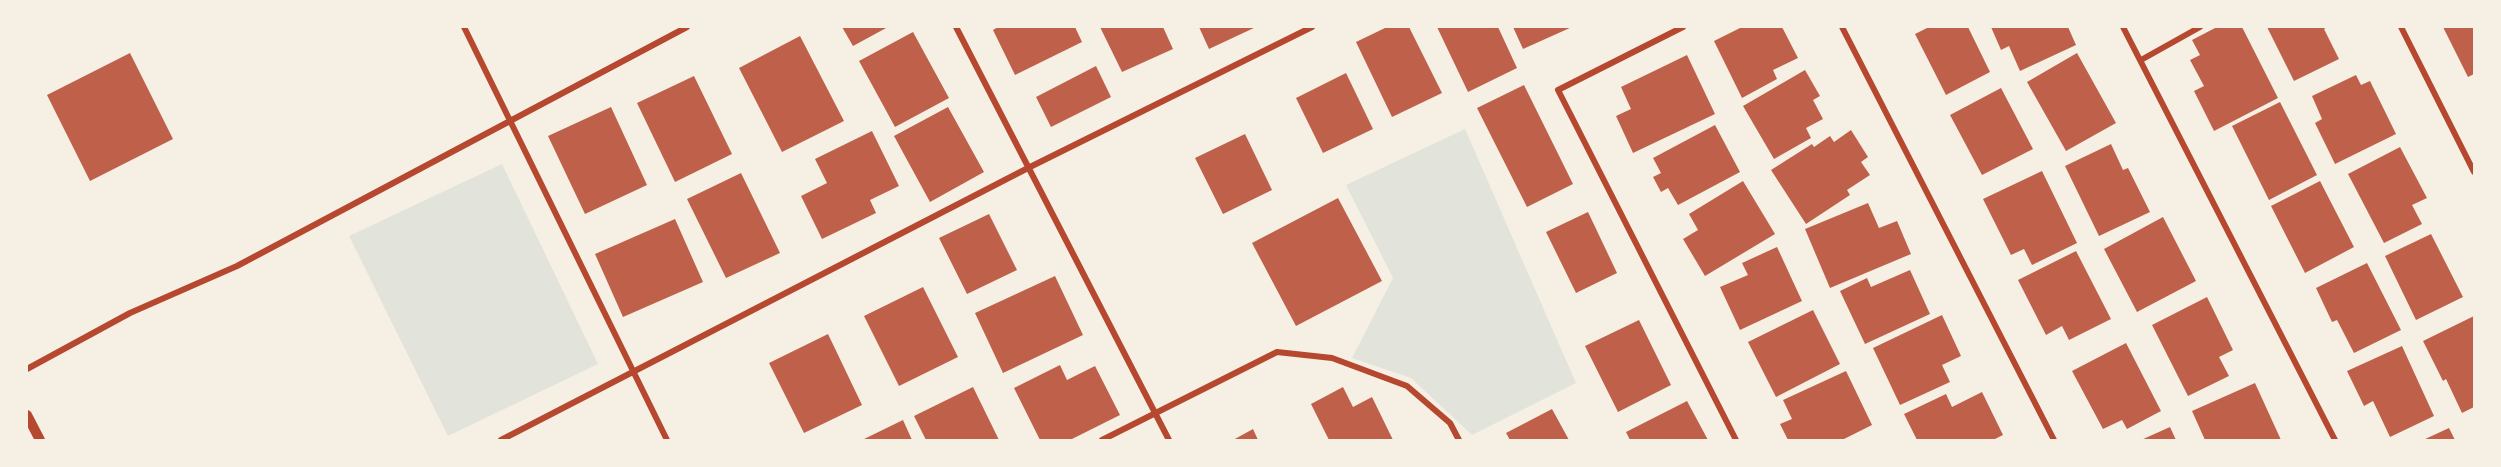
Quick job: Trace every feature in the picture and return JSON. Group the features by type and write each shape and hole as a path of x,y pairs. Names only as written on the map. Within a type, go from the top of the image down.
{"street":[{"path":"464,27 667,440"},
{"path":"27,369 130,313 237,266 687,27"},
{"path":"956,27 1169,440"},
{"path":"501,440 1028,168 1312,27"},
{"path":"1683,27 1558,90 1736,440"},
{"path":"1842,27 2055,440"},
{"path":"2123,27 2335,440"},
{"path":"2141,60 2199,27"},
{"path":"2401,27 2474,172"},
{"path":"1102,440 1277,352 1332,358 1407,386 1450,423 1459,440"},
{"path":"27,415 40,440"}],"shaded area":[{"path":"1465,129 1576,383 1472,435 1411,378 1352,358 1393,278 1346,185"},
{"path":"502,164 598,364 448,436 349,236"}],"building":[{"path":"842,27 888,27 853,46"},
{"path":"998,27 1075,27 1082,42 1015,75 993,30"},
{"path":"1100,27 1163,27 1173,49 1122,72"},
{"path":"1199,27 1256,27 1209,49"},
{"path":"1387,27 1409,27 1442,93 1392,117 1356,42"},
{"path":"1437,27 1498,27 1517,68 1468,92"},
{"path":"1513,27 1572,27 1523,49"},
{"path":"1742,27 1782,27 1798,58 1773,70 1777,79 1742,98 1714,41"},
{"path":"1929,27 1968,27 1990,72 1946,95 1915,34"},
{"path":"1991,27 2068,27 2076,45 2020,71 2009,46 2001,50"},
{"path":"2217,27 2242,27 2278,98 2214,131 2194,91 2204,86 2190,60 2200,55 2192,40"},
{"path":"2267,27 2327,27 2324,29 2339,59 2294,81"},
{"path":"2443,27 2474,27 2474,74 2468,77"},
{"path":"913,32 949,98 895,127 859,61"},
{"path":"800,36 844,121 782,152 739,68"},
{"path":"130,53 173,139 90,181 47,95"},
{"path":"2077,53 2116,123 2066,151 2027,82"},
{"path":"1687,55 1715,114 1633,153 1616,116 1631,109 1621,87"},
{"path":"1096,66 1111,97 1051,127 1036,97"},
{"path":"1805,70 1820,96 1813,100 1823,119 1806,128 1811,138 1774,159 1743,106"},
{"path":"1346,73 1373,129 1323,153 1296,98"},
{"path":"2356,75 2361,85 2370,81 2396,134 2335,164 2315,123 2322,119 2312,96"},
{"path":"694,76 732,154 675,182 637,103"},
{"path":"1524,85 1573,184 1527,207 1477,108"},
{"path":"2001,88 2033,149 1982,175 1950,115"},
{"path":"2280,102 2317,175 2269,200 2232,126"},
{"path":"611,107 647,185 585,214 548,136"},
{"path":"948,107 984,172 930,202 894,136"},
{"path":"1715,125 1740,172 1678,205 1668,188 1661,192 1653,177 1661,173 1653,158"},
{"path":"1851,130 1868,157 1861,162 1870,175 1847,190 1850,195 1806,224 1771,170 1812,144 1814,147 1830,136 1834,142"},
{"path":"872,131 899,186 870,200 876,213 822,239 801,196 827,183 815,159"},
{"path":"1245,134 1272,190 1223,214 1195,158"},
{"path":"2111,144 2123,170 2128,168 2150,212 2099,236 2065,166"},
{"path":"2400,147 2427,198 2412,205 2422,224 2384,243 2348,174"},
{"path":"2042,171 2077,243 2032,265 2024,249 2011,255 1983,199"},
{"path":"741,173 780,253 726,278 687,199"},
{"path":"1743,181 1775,234 1705,276 1683,239 1698,230 1689,214"},
{"path":"2320,181 2354,247 2305,273 2271,206"},
{"path":"1338,198 1382,281 1296,326 1252,243"},
{"path":"1868,203 1879,228 1897,221 1911,254 1830,288 1805,229"},
{"path":"1588,212 1617,273 1576,293 1546,232"},
{"path":"989,214 1017,270 967,294 939,238"},
{"path":"2163,217 2196,281 2137,312 2104,249"},
{"path":"675,219 703,282 623,317 595,254"},
{"path":"2431,234 2463,297 2416,320 2385,256"},
{"path":"1777,247 1802,301 1740,330 1720,287 1748,275 1742,263"},
{"path":"2076,251 2111,319 2069,340 2062,326 2046,335 2018,280"},
{"path":"2367,263 2401,330 2354,353 2337,320 2332,322 2316,288"},
{"path":"1910,270 1930,314 1865,344 1840,291 1867,278 1871,287"},
{"path":"1055,276 1083,335 1003,373 975,313"},
{"path":"923,287 958,357 899,386 864,316"},
{"path":"2207,297 2233,350 2219,357 2229,376 2188,396 2152,325"},
{"path":"1813,310 1840,364 1776,397 1748,342"},
{"path":"1942,315 1961,356 1942,365 1950,382 1900,405 1873,348"},
{"path":"2474,316 2474,407 2462,413 2446,379 2443,381 2423,341"},
{"path":"1639,320 1671,385 1618,412 1585,346"},
{"path":"828,334 862,405 804,433 769,363"},
{"path":"2126,343 2161,411 2127,429 2122,420 2103,429 2072,371"},
{"path":"2402,346 2434,416 2390,437 2373,401 2364,406 2347,371"},
{"path":"1060,365 1067,380 1095,366 1120,415 1070,440 1040,440 1014,388"},
{"path":"1846,371 1872,425 1842,440 1788,440 1780,424 1792,419 1783,400"},
{"path":"2255,383 2281,440 2205,440 2192,411"},
{"path":"973,387 999,440 926,440 914,416"},
{"path":"1343,387 1353,407 1372,397 1393,440 1329,440 1311,404"},
{"path":"1982,392 2003,435 1993,440 1917,440 1904,414 1946,394 1952,407"},
{"path":"1687,401 1708,440 1630,440 1626,432"},
{"path":"1552,409 1569,440 1510,440 1506,433"},
{"path":"903,420 912,440 862,440"},
{"path":"2170,427 2176,440 2141,440"},
{"path":"2449,428 2455,440 2423,440"},
{"path":"1253,429 1258,440 1233,440"}]}
